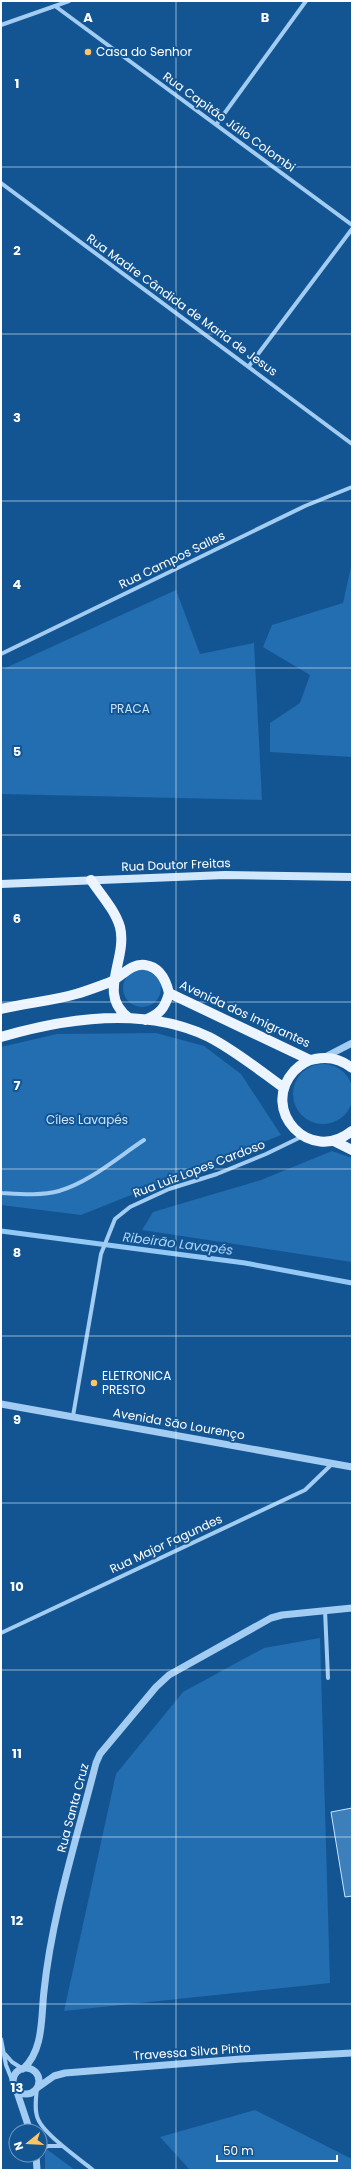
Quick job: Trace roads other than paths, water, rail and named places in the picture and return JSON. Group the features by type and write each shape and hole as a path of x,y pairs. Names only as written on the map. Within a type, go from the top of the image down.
{"main road":[{"name":"Rua Doutor Freitas","path":"1,884 225,875 352,877"},
{"path":"91,880 115,914 120,928 122,942 113,991 115,1002 120,1012 129,1018"},
{"name":"Avenida dos Imigrantes","path":"1,1009 76,994 115,980 124,972 135,966 145,965 158,970 166,980 169,993 310,1060"},
{"path":"145,1020 157,1015 166,1006 169,993"},
{"path":"1,1037 41,1025 100,1019 129,1018 173,1025 207,1037 233,1051 284,1088"},
{"name":"Avenida dos Imigrantes","path":"302,1136 292,1127 285,1115 282,1102 284,1088 290,1076 298,1066 310,1060 323,1058 335,1059 352,1068"},
{"path":"302,1136 312,1141 334,1141 345,1137 352,1131"},
{"path":"334,1141 352,1150"}],"street":[{"path":"1,25 69,1"},
{"path":"216,125 306,1"},
{"name":"Rua Capitão Júlio Colombi","path":"55,6 352,225"},
{"name":"Rua Madre Cândida de Maria de Jesus","path":"1,183 352,444"},
{"path":"249,366 352,229"},
{"name":"Rua Campos Salles","path":"1,654 306,506 352,487"},
{"path":"323,1058 352,1043"},
{"name":"Rua Luiz Lopes Cardoso","path":"73,1416 101,1254 115,1219 130,1206 169,1189 217,1174 245,1163 302,1136"},
{"path":"1,1193 20,1194 59,1191 86,1178 144,1140"},
{"name":"Avenida São Lourenço","path":"1,1404 352,1467"},
{"name":"Rua Major Fagundes","path":"1,1633 305,1490 332,1464"},
{"name":"Rua Santa Cruz","path":"23,2068 30,2061 38,2043 48,1950 96,1763 100,1754 156,1687 169,1675 271,1618 282,1615 352,1608"},
{"path":"325,1610 328,1678"},
{"path":"1,2039 9,2076 15,2087 27,2123"},
{"path":"5,2054 12,2062 23,2068 28,2068 36,2073 39,2077 36,2107 38,2119 62,2146 93,2170"},
{"name":"Travessa Silva Pinto","path":"37,2088 54,2076 65,2072 241,2059 352,2054"},
{"path":"15,2087 14,2075 23,2068"},
{"path":"15,2087 25,2094 30,2094 37,2088"},
{"path":"48,2146 62,2146"}],"waterway":[{"name":"Ribeirão Lavapés","path":"1,1231 245,1263 352,1283"}],"place":[{"name":"Casa do Senhor","path":"88,52"},
{"name":"ELETRONICA PRESTO","path":"94,1383"}],"park label":[{"name":"PRACA","path":"130,709"},
{"name":"Cíles Lavapés","path":"87,1120"}]}
